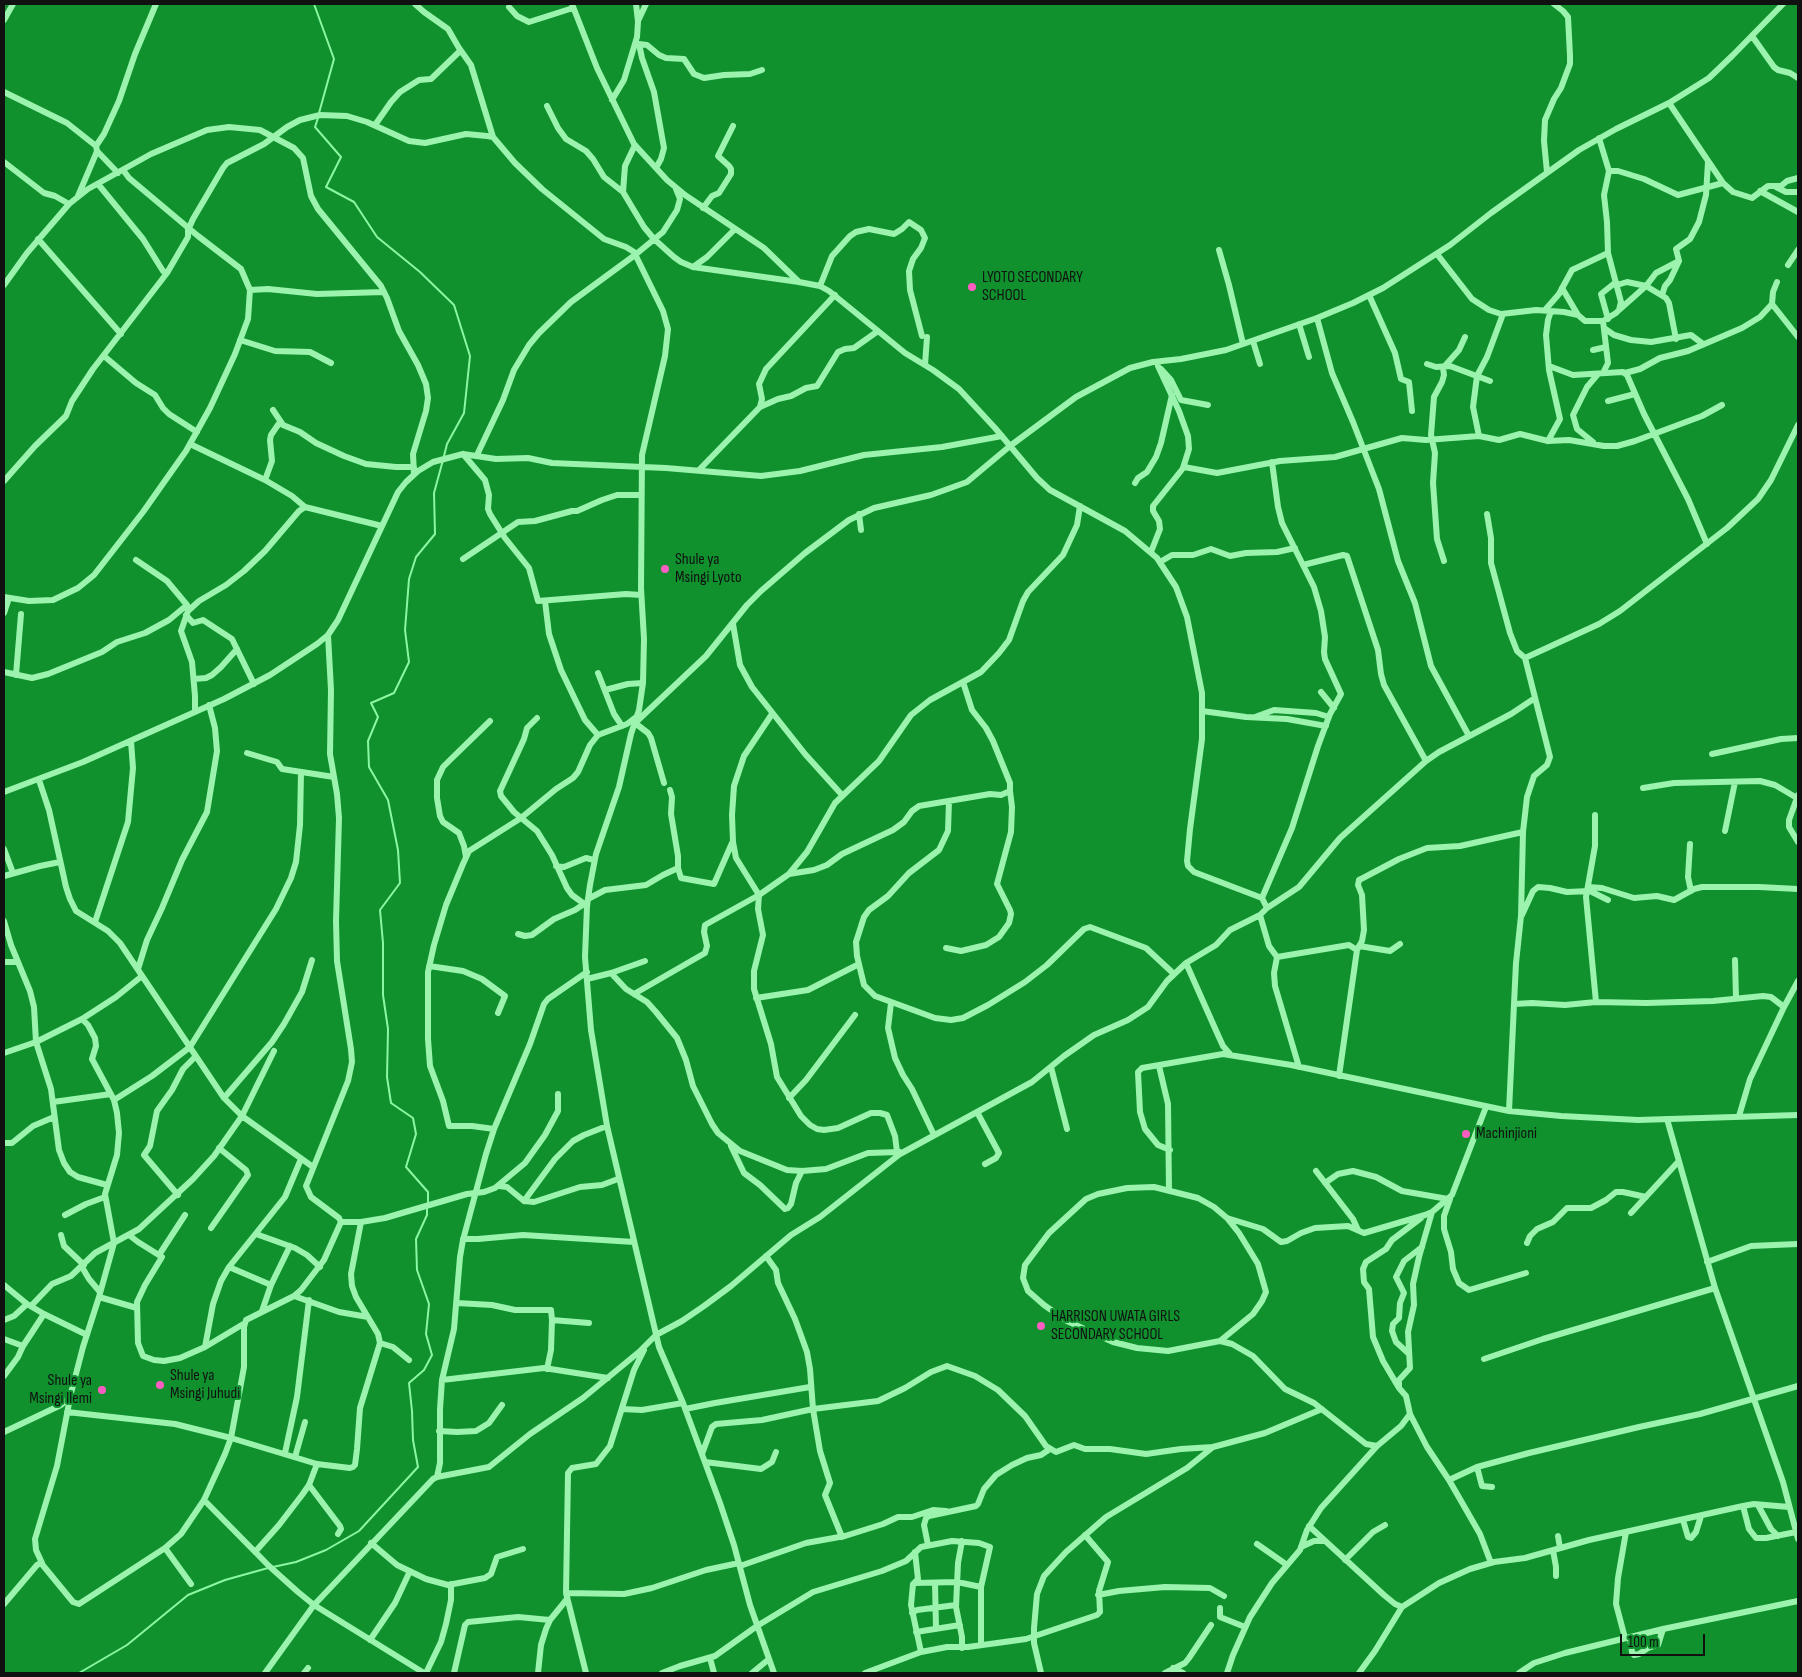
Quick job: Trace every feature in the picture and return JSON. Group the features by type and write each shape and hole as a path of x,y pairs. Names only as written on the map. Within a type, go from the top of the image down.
{"street":[{"path":"4,20 13,4"},
{"path":"78,197 89,174 96,148 119,101 137,47 156,4"},
{"path":"415,4 448,30 473,68 493,138 515,163 547,194 604,239 631,250 663,311 668,329 660,383 644,444 642,466 641,595 644,638 643,683 620,787 609,813 594,860 586,903 585,941 591,1030 618,1179 661,1353 684,1406 723,1512 757,1626 774,1673"},
{"path":"636,4 638,22 637,44 654,92 664,148 656,168"},
{"path":"638,22 646,4"},
{"path":"1547,172 1544,141 1545,120 1561,88 1570,64 1568,17 1564,11 1554,4"},
{"path":"494,1130 472,1126 451,1127 448,1124 429,1056 429,966 440,923 466,857 474,848 522,818 575,776 590,745 598,735 636,720 688,674 706,656 747,605 780,573 859,514 881,506 931,495 959,486 974,477 1010,446 1076,397 1124,371 1211,354 1253,341 1317,318 1369,295 1400,278 1437,254 1547,172 1599,138 1669,103 1709,78 1783,4"},
{"path":"509,7 517,16 529,22 573,6 612,100 635,145 675,186 703,208 764,248 799,282"},
{"path":"1752,36 1774,67 1798,78"},
{"path":"612,100 624,80 637,44"},
{"path":"637,44 647,45 666,58 684,59 694,74 704,78 750,74 762,70"},
{"path":"375,126 400,92 420,80 431,78 460,50"},
{"path":"4,92 67,123 129,178 241,269 250,290 248,319 197,432 161,487 94,575 78,588 52,600 29,601 6,597 4,613"},
{"path":"1669,103 1723,183 1733,192 1750,198 1756,196 1768,186 1781,186 1787,181 1798,178"},
{"path":"547,106 566,139 586,151 604,177 623,192 637,217 654,239 680,262 693,267 820,286 835,295 905,353 959,389 1045,486 1058,496 1125,531 1151,552 1160,562 1176,587 1187,617 1200,678 1202,740 1189,837 1188,866 1194,872 1262,898 1267,908"},
{"path":"4,481 35,446 66,416 72,401 104,356 167,274 188,237 193,219 222,168 234,159 264,144 293,124 320,115 347,116 401,138 416,142 425,143 466,134 493,138"},
{"path":"703,208 712,196 719,193 731,174 729,166 718,156 733,126"},
{"path":"4,285 38,239 69,204 121,171 152,154 207,130 229,127 249,128 274,136 300,154 306,168 312,196 318,209 384,292 399,332 418,365 428,392 426,411 413,454 414,471"},
{"path":"1599,138 1609,172 1604,195 1608,253 1621,302 1619,310"},
{"path":"623,192 625,166 635,145"},
{"path":"1662,295 1679,261 1676,249 1690,239 1696,230 1703,210 1708,188 1708,161"},
{"path":"4,162 44,193 55,196 69,204"},
{"path":"1609,172 1618,171 1644,179 1676,194 1683,195 1723,183"},
{"path":"98,184 167,274"},
{"path":"477,455 521,357 539,333 571,302 663,232 677,210 680,199 675,186"},
{"path":"1774,186 1786,192 1798,192"},
{"path":"1760,191 1798,212"},
{"path":"820,286 832,256 856,232 869,229 894,234 909,222 922,230 925,238 913,259 909,271 910,290 924,337 925,365"},
{"path":"693,267 707,257 735,229"},
{"path":"38,239 121,334"},
{"path":"1219,250 1243,344"},
{"path":"1788,265 1798,250"},
{"path":"1548,441 1560,419 1549,366 1546,335 1548,310 1575,268 1608,253"},
{"path":"1437,254 1472,299 1489,310 1503,314 1548,310 1578,315"},
{"path":"1605,323 1646,286 1659,270 1679,261"},
{"path":"1595,443 1577,429 1573,415 1587,387 1608,365 1601,294 1617,284 1627,282 1646,286 1662,295 1669,303 1676,339"},
{"path":"1549,366 1570,375 1625,373 1640,369 1660,358 1688,351 1752,323 1765,313 1772,304 1777,282"},
{"path":"1562,288 1578,315 1585,321 1605,323 1618,336 1641,342 1651,342 1692,335 1703,344"},
{"path":"250,290 268,289 317,294 384,292"},
{"path":"760,407 762,399 759,384 766,369 835,295"},
{"path":"1369,295 1395,353 1401,379 1409,382 1412,412"},
{"path":"1772,304 1798,337"},
{"path":"1479,436 1473,407 1477,376 1487,357 1503,314"},
{"path":"1317,318 1332,373 1379,489 1398,561 1415,604 1431,666 1469,736"},
{"path":"1299,324 1309,357"},
{"path":"699,470 760,407 791,396 806,388 817,386 838,352 852,349 878,331"},
{"path":"1444,561 1437,539 1433,476 1435,453 1432,440 1434,397 1444,375 1442,370 1444,366 1458,350 1465,337"},
{"path":"240,340 275,351 310,352 332,363"},
{"path":"1253,341 1260,364"},
{"path":"1593,350 1606,347"},
{"path":"104,356 130,378 155,394 169,414 197,432"},
{"path":"1151,552 1160,530 1159,521 1153,506 1183,468 1190,449 1186,428 1172,395 1155,364"},
{"path":"1155,364 1168,375 1181,400 1208,405"},
{"path":"1427,364 1436,367 1450,366 1490,381"},
{"path":"1625,373 1688,499 1707,544"},
{"path":"1608,402 1636,394"},
{"path":"1135,483 1138,478 1148,472 1156,457 1164,433 1172,395"},
{"path":"1183,468 1217,473 1272,462 1335,457 1402,438 1432,440 1479,436 1499,440 1520,434 1548,441 1569,440 1604,446 1617,446 1702,416 1722,405"},
{"path":"273,410 280,422 316,443 344,456 366,464 414,471"},
{"path":"265,480 272,462 271,435 280,422"},
{"path":"1524,658 1565,641 1613,615 1728,528 1758,498 1778,468 1798,425"},
{"path":"4,792 39,780 209,705 254,684 303,655 328,635 347,603 398,492 414,471 433,462 463,454 496,459 528,458 552,463 642,466 755,476 812,468 864,455 942,447 1002,436"},
{"path":"190,444 265,480 292,496 305,507 382,526"},
{"path":"463,454 485,480 489,495 488,509 531,572 538,601 614,594 641,595"},
{"path":"1262,898 1292,828 1329,717 1341,693 1335,683 1333,674 1327,666 1321,611 1313,583 1282,523 1272,462"},
{"path":"463,559 518,522 577,511 609,497 628,494 641,495"},
{"path":"634,994 704,953 707,946 704,932 705,925 758,895 790,874 806,852 835,803 879,761 914,712 930,700 987,666 1000,653 1009,640 1028,592 1063,554 1073,536 1080,506"},
{"path":"4,672 32,678 53,672 101,653 116,642 142,635 187,611 244,571 305,507"},
{"path":"859,514 860,530"},
{"path":"1487,514 1491,538 1491,563 1510,633 1517,651 1524,658 1550,757 1547,765 1539,770 1531,781 1527,797 1523,832 1521,916 1516,963 1509,1111"},
{"path":"1160,562 1172,555 1193,555 1212,549 1230,556 1246,553 1277,552 1295,548"},
{"path":"1303,565 1343,555 1347,556 1378,650 1384,685 1426,761"},
{"path":"136,560 167,581 187,611 192,623 203,620 228,635 235,643 254,684"},
{"path":"545,601 549,634 563,676 585,720 598,735"},
{"path":"187,611 181,631 192,662 195,711"},
{"path":"16,675 20,614"},
{"path":"733,624 740,665 752,687 822,775 842,795"},
{"path":"328,635 331,690 330,754 338,818 337,961 352,1062 348,1081 307,1180 306,1190 311,1197 339,1218 341,1222"},
{"path":"194,680 212,675 237,648"},
{"path":"598,673 614,714 622,726"},
{"path":"605,690 637,682 643,683"},
{"path":"946,948 961,951 986,945 999,937 1011,917 1010,910 997,884 1010,832 1012,801 1010,783 986,728 972,710 963,682"},
{"path":"1321,692 1334,708"},
{"path":"436,1477 489,1467 530,1434 608,1378 647,1345 656,1334 682,1321 704,1306 791,1235 820,1216 900,1152 1032,1082 1094,1035 1128,1020 1148,1007 1174,974 1186,963 1216,945 1235,927 1260,915 1299,886 1340,838 1426,761 1511,714 1535,698"},
{"path":"138,968 147,940 178,868 207,812 217,751 216,728 209,705"},
{"path":"1254,717 1274,710 1316,713 1329,717"},
{"path":"1202,711 1299,720 1326,726"},
{"path":"772,714 748,747 736,779 733,800 733,842 738,864 758,895 758,910 763,935 754,972 754,990 771,1044 778,1076 789,1098 805,1121 814,1128 824,1130 847,1124 867,1114 883,1114 887,1116 900,1152"},
{"path":"537,718 527,728 524,739 500,791 504,800 537,831 570,892 586,903"},
{"path":"636,720 651,738 664,783"},
{"path":"466,857 459,833 443,822 440,816 437,780 443,767 449,760 490,721"},
{"path":"1712,754 1781,739 1798,738"},
{"path":"95,922 128,822 134,768 130,741"},
{"path":"247,753 277,762 282,769 334,777"},
{"path":"53,1102 113,1097 152,1076 190,1047 268,924 291,878 298,846 301,772"},
{"path":"39,780 49,810 60,862 73,906 81,915 95,922 114,936 138,968 224,1098 242,1116 313,1166"},
{"path":"1725,831 1735,782"},
{"path":"1643,788 1674,783 1768,782 1798,796 1790,815 1789,827 1798,842"},
{"path":"670,790 672,797 671,814 681,878 714,884 733,842"},
{"path":"790,874 814,870 828,865 842,854 893,830 904,822 915,808 925,804 990,794 1001,795 1010,791"},
{"path":"949,801 948,831 939,850 909,873 888,896 864,916 856,942 858,964 862,981 866,988 875,996 943,1020 963,1018 1025,982 1047,965 1086,927 1095,928 1146,948 1174,974"},
{"path":"1595,815 1595,846 1587,889 1596,1002"},
{"path":"1339,1076 1358,948 1363,937 1364,915 1358,882 1362,878 1399,859 1427,848 1460,846 1523,832"},
{"path":"1690,844 1688,877 1691,891"},
{"path":"4,849 13,873"},
{"path":"556,866 564,867 586,858 594,860"},
{"path":"4,876 60,862"},
{"path":"518,934 532,935 554,919 575,910 605,890 646,885 678,868"},
{"path":"1521,916 1533,891 1538,887 1567,892 1602,888 1634,898 1657,896 1674,900 1698,888 1711,886 1798,889"},
{"path":"1587,889 1608,900"},
{"path":"1260,915 1269,946 1277,957 1274,973 1275,986 1300,1067"},
{"path":"4,921 34,1007 34,1031 50,1084 59,1150 68,1170 78,1177 107,1185"},
{"path":"1277,957 1349,946 1390,951 1400,944"},
{"path":"224,1098 272,1042 284,1024 302,992 312,960"},
{"path":"1734,960 1736,998"},
{"path":"264,1673 314,1605 371,1543 436,1477 440,1463 442,1380 454,1329 463,1239 494,1130 530,1044 544,1004 548,999 587,976 611,973 645,961"},
{"path":"4,962 18,962"},
{"path":"1186,963 1223,1046 1230,1054"},
{"path":"756,998 808,990 858,964"},
{"path":"429,966 464,971 482,979 505,996 498,1013"},
{"path":"611,973 626,989 647,1002 674,1033 686,1060 693,1086 708,1117 718,1134 740,1151 787,1170 802,1171 826,1169 868,1152 900,1152"},
{"path":"4,1053 36,1042 82,1019 116,997 142,976"},
{"path":"1739,1116 1750,1079 1798,981"},
{"path":"1514,1004 1646,1003 1771,997 1784,1007"},
{"path":"891,1003 888,1028 895,1058 934,1135"},
{"path":"789,1098 806,1080 855,1015"},
{"path":"82,1019 88,1025 95,1038 96,1046 92,1058 113,1097 117,1113 118,1142 116,1161 107,1185 105,1197 114,1244 70,1397 57,1466 35,1539 36,1550 42,1563 73,1602 79,1604 165,1548 181,1534 204,1500 225,1454 230,1438 244,1367 245,1323"},
{"path":"4,1320 14,1316 29,1305 52,1284 67,1279 95,1253 139,1229 178,1195 206,1165 242,1116 274,1051"},
{"path":"1170,1150 1158,1145 1145,1129 1140,1112 1138,1072 1142,1068 1184,1062 1210,1055 1230,1054 1300,1067 1509,1111 1638,1120 1798,1115"},
{"path":"178,1195 144,1155 150,1146 157,1111 172,1090 183,1069 196,1056"},
{"path":"1159,1066 1168,1104 1169,1191"},
{"path":"1051,1067 1067,1129"},
{"path":"341,1222 361,1222 390,1217 475,1192 488,1191 498,1186 525,1163 545,1135 558,1112 558,1094"},
{"path":"1486,1107 1446,1211 1444,1229 1451,1252 1453,1269 1459,1283 1469,1290 1526,1273"},
{"path":"977,1112 999,1153 996,1158 985,1164"},
{"path":"4,1143 16,1141 33,1126 54,1117"},
{"path":"1667,1120 1715,1288 1781,1476 1798,1539"},
{"path":"524,1201 558,1155 573,1141 607,1126"},
{"path":"730,1144 744,1173 760,1185 785,1209 791,1204 796,1183 802,1171"},
{"path":"211,1228 228,1201 248,1175 246,1170 219,1148"},
{"path":"205,1348 214,1298 220,1281 285,1197 301,1159"},
{"path":"1631,1212 1678,1162"},
{"path":"1316,1171 1354,1219 1358,1231"},
{"path":"1325,1183 1338,1174 1354,1171 1376,1178 1402,1191 1450,1197"},
{"path":"498,1186 507,1187 524,1201 539,1202 580,1187 602,1185 618,1179"},
{"path":"1136,1187 1154,1187 1205,1201 1227,1218 1239,1233 1258,1264 1266,1292 1253,1314 1220,1340 1168,1351 1129,1347 1089,1332 1060,1317 1025,1288 1023,1274 1028,1260 1049,1233 1086,1199 1104,1193 1136,1187"},
{"path":"1527,1243 1530,1236 1537,1229 1553,1222 1567,1208 1590,1208 1606,1200 1616,1192 1646,1197"},
{"path":"65,1215 105,1197"},
{"path":"1450,1197 1392,1240 1386,1249 1366,1262 1363,1269 1364,1282 1369,1289 1373,1337 1388,1369 1406,1396 1410,1414 1427,1447 1449,1480 1483,1540 1491,1563"},
{"path":"1227,1218 1263,1229 1281,1242 1315,1228 1348,1226 1361,1233 1428,1213"},
{"path":"1399,1388 1399,1380 1410,1368 1408,1332 1414,1305 1413,1284 1428,1213"},
{"path":"159,1255 185,1215"},
{"path":"129,1235 162,1257 139,1296 137,1308 138,1343 143,1356 154,1360 173,1360 205,1348 245,1323 246,1320 294,1296 320,1267 330,1250 341,1222"},
{"path":"67,1412 174,1424 285,1453 317,1464 350,1468 354,1465 360,1408 380,1343 378,1334 354,1294 351,1280 361,1222"},
{"path":"61,1234 65,1247 83,1266 89,1279 100,1294 137,1308"},
{"path":"256,1234 290,1246 307,1255 320,1267"},
{"path":"463,1239 523,1235 634,1242"},
{"path":"1707,1262 1751,1246 1798,1244"},
{"path":"262,1311 271,1285 290,1246"},
{"path":"1408,1353 1396,1342 1392,1331 1393,1324 1399,1318 1400,1303 1404,1293 1396,1277 1404,1261 1422,1247"},
{"path":"766,1256 775,1269 778,1283 795,1318 804,1343 809,1363 810,1387 820,1451 830,1483 825,1494 842,1537"},
{"path":"230,1267 271,1285"},
{"path":"4,1285 29,1305 87,1335"},
{"path":"1484,1359 1543,1339 1715,1288"},
{"path":"294,1296 339,1312 368,1317"},
{"path":"285,1453 297,1397 309,1300"},
{"path":"457,1303 492,1305 515,1310 551,1310 551,1350 547,1369"},
{"path":"4,1376 44,1314"},
{"path":"552,1320 589,1323"},
{"path":"4,1338 23,1346"},
{"path":"1220,1340 1248,1353 1285,1389 1322,1409 1366,1444 1377,1446"},
{"path":"380,1343 397,1350 409,1360"},
{"path":"586,1673 567,1596 568,1473 572,1468 592,1466 599,1461 610,1446 634,1370 647,1345"},
{"path":"702,1454 711,1429 716,1424 762,1420 813,1409 884,1399 930,1372 947,1366 975,1376 998,1390 1025,1416 1050,1449 1056,1452 1074,1445 1085,1449 1146,1454 1212,1447 1265,1433 1322,1409"},
{"path":"442,1380 547,1369 608,1378"},
{"path":"1449,1480 1477,1468 1639,1427 1700,1414 1798,1386"},
{"path":"622,1409 642,1410 684,1406 810,1387"},
{"path":"4,1432 61,1405 70,1397"},
{"path":"440,1431 476,1431 489,1423 502,1405"},
{"path":"1227,1673 1245,1627 1261,1599 1302,1547 1310,1526 1326,1501 1377,1446 1401,1426 1410,1414"},
{"path":"295,1457 305,1422"},
{"path":"1041,1673 1034,1637 1037,1594 1040,1582 1048,1570 1113,1512 1187,1468 1212,1447"},
{"path":"928,1545 924,1525 926,1518 946,1511 976,1506 982,1492 996,1475 1012,1465 1027,1458 1041,1455 1050,1449"},
{"path":"705,1462 761,1469 772,1462 776,1452"},
{"path":"255,1552 279,1525 309,1485 317,1464"},
{"path":"1477,1468 1482,1486 1492,1487"},
{"path":"309,1485 340,1526 341,1529 338,1534"},
{"path":"204,1500 284,1581 314,1605 425,1673 444,1633 451,1600 451,1584"},
{"path":"1758,1505 1771,1529 1778,1536"},
{"path":"1359,1673 1375,1652 1402,1607 1424,1592 1470,1569 1491,1563 1525,1558 1626,1532 1743,1506 1789,1507"},
{"path":"1743,1506 1747,1524 1753,1537 1759,1539 1796,1532"},
{"path":"567,1596 624,1594 652,1588 706,1570 739,1564 806,1543 842,1537 883,1524 898,1517 912,1517 933,1510 946,1511"},
{"path":"1683,1520 1688,1537 1691,1538 1696,1532 1701,1516"},
{"path":"1346,1560 1373,1532 1385,1525"},
{"path":"1310,1526 1325,1542 1391,1601 1402,1607"},
{"path":"1626,1532 1618,1578 1616,1604 1632,1652 1637,1655 1648,1648 1658,1645 1663,1629"},
{"path":"866,1673 921,1652 1034,1637 1097,1615 1100,1612 1098,1595 1108,1562 1085,1535"},
{"path":"1558,1536 1560,1548"},
{"path":"1302,1547 1318,1540 1325,1542"},
{"path":"962,1541 958,1563 956,1605 962,1648"},
{"path":"664,1673 686,1664 710,1658 757,1626 813,1592 888,1569 906,1561 915,1552 928,1545 943,1542 962,1541 990,1547 981,1587 981,1645"},
{"path":"371,1543 394,1563 410,1572 444,1584 485,1578 491,1574 498,1557 523,1549"},
{"path":"1257,1544 1287,1566"},
{"path":"165,1548 191,1584"},
{"path":"1553,1550 1556,1576"},
{"path":"915,1552 918,1579 913,1584 912,1613 921,1652"},
{"path":"4,1604 37,1565 42,1563"},
{"path":"370,1640 395,1603 410,1572"},
{"path":"914,1583 957,1582 981,1587"},
{"path":"935,1583 934,1608 936,1629"},
{"path":"1098,1595 1119,1591 1166,1587 1210,1588 1224,1596"},
{"path":"538,1673 541,1645 550,1620 567,1596"},
{"path":"1519,1673 1534,1663 1627,1638 1798,1601"},
{"path":"912,1613 917,1610 956,1605"},
{"path":"1220,1608 1220,1617 1245,1627"},
{"path":"454,1673 465,1625 468,1622 518,1617 550,1620"},
{"path":"1165,1673 1180,1666 1189,1658 1211,1624"},
{"path":"916,1632 960,1625"},
{"path":"710,1658 714,1673"},
{"path":"752,1673 769,1659"},
{"path":"1173,1668 1183,1673"}],"waterway":[{"path":"314,4 334,59 319,113"},
{"path":"318,118 315,127 341,157 326,187 354,202 377,237 420,272 454,305 470,356 464,413 447,444 444,456"},
{"path":"428,1203 428,1192 406,1167 416,1134 413,1118 391,1103 387,1077 388,1029 383,995 383,943 380,910 400,883 398,850 388,800 369,767 368,741 378,717 371,703 394,693 409,662 405,630 409,579 416,557 435,534 434,493 443,460"},
{"path":"273,1567 296,1562 326,1550 359,1531 418,1467 413,1440 409,1383 424,1370 432,1355 426,1334 429,1304 417,1270 416,1239 427,1215 427,1208"},
{"path":"79,1673 127,1645 188,1595 225,1580 268,1568"}],"place":[{"name":"LYOTO SECONDARY SCHOOL","path":"972,287"},
{"name":"Shule ya Msingi Lyoto","path":"665,569"},
{"name":"Machinjioni","path":"1466,1134"},
{"name":"HARRISON UWATA GIRLS SECONDARY SCHOOL","path":"1041,1326"},
{"name":"Shule ya Msingi Juhudi","path":"160,1385"},
{"name":"Shule ya Msingi Ilemi","path":"102,1390"}]}
